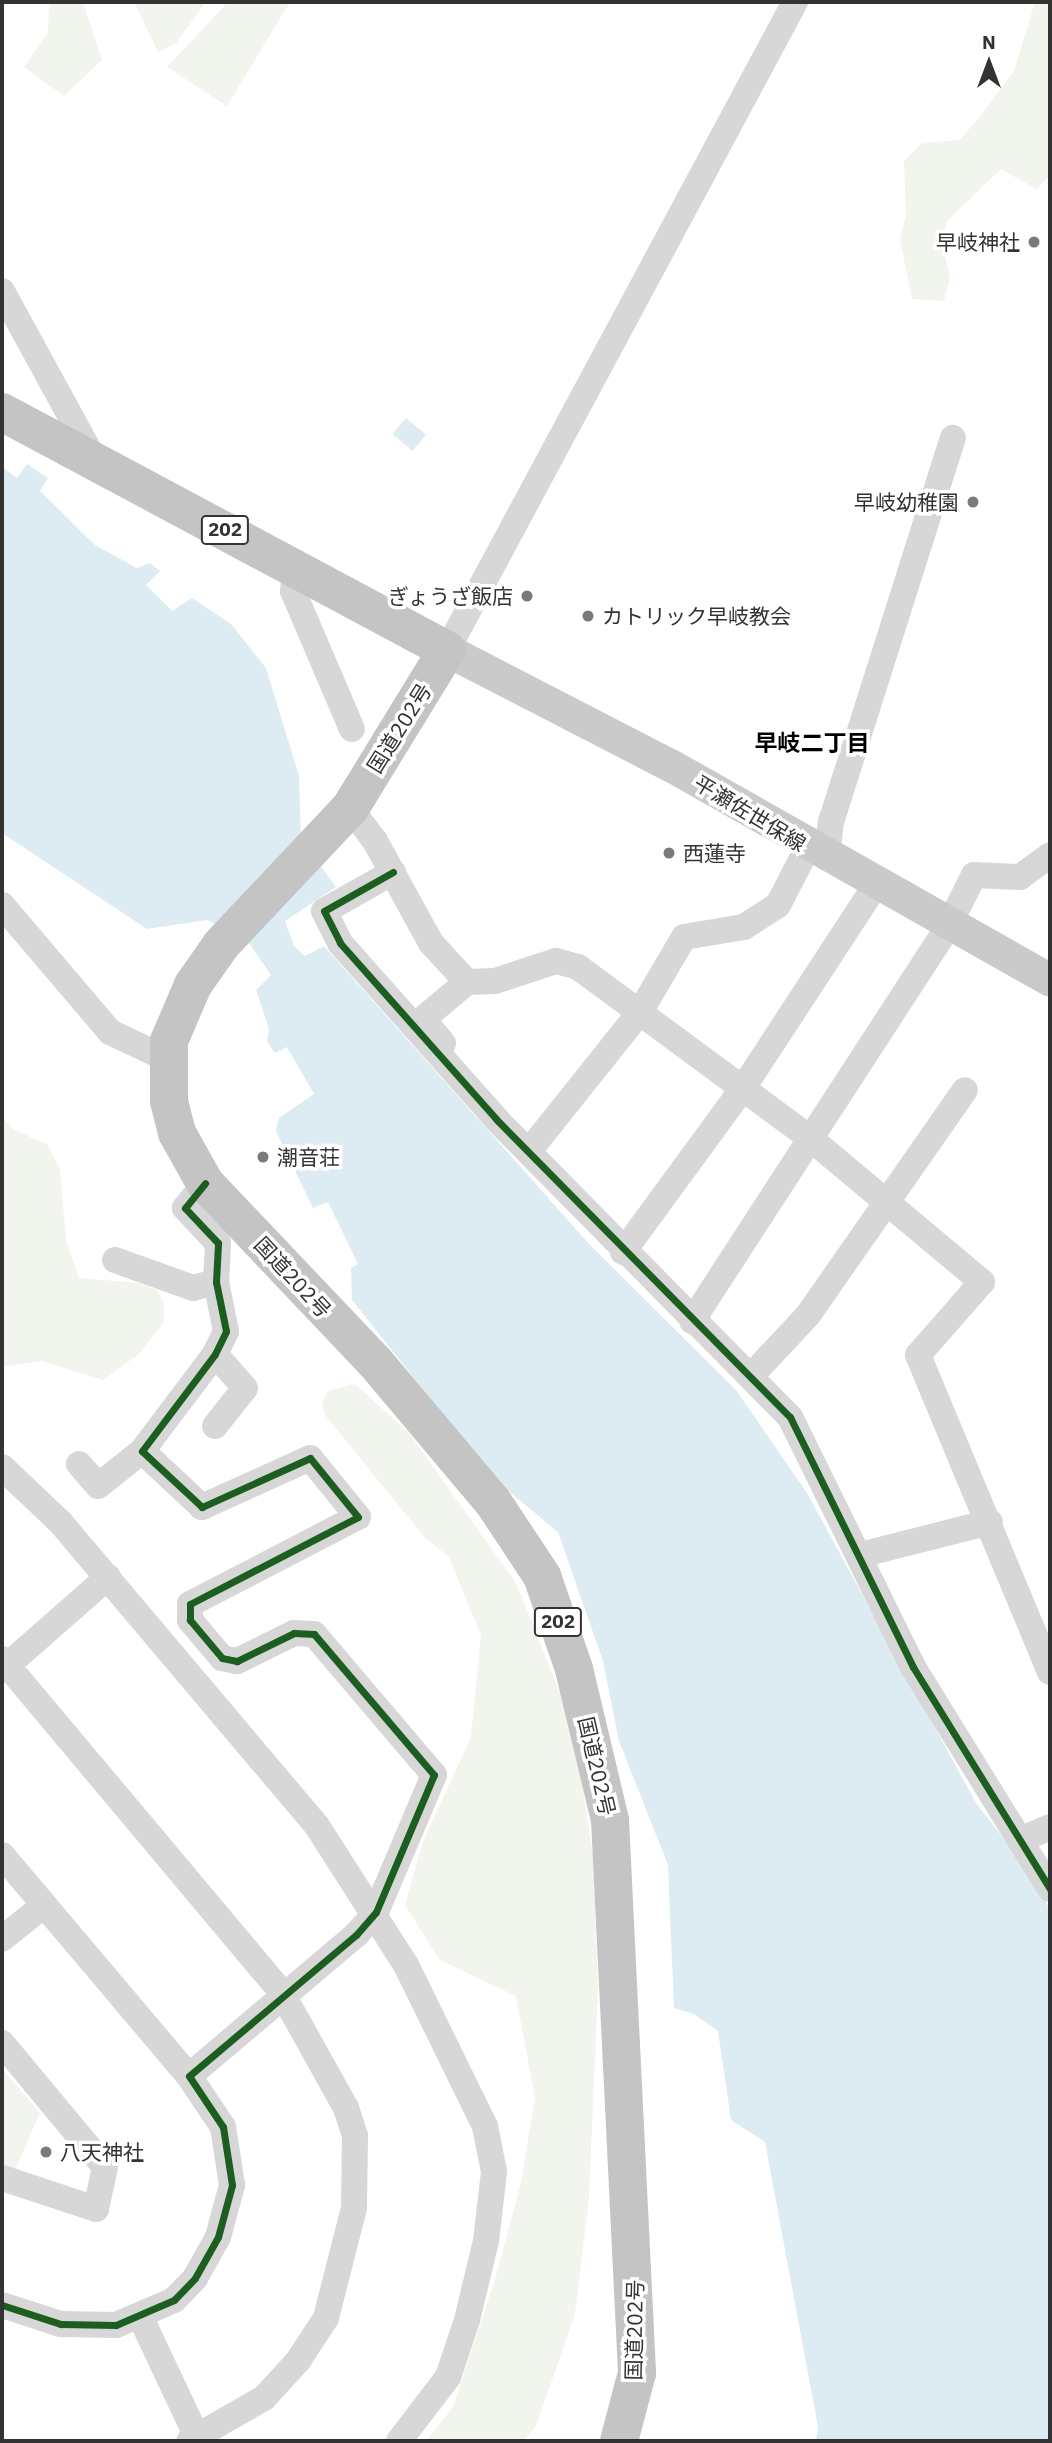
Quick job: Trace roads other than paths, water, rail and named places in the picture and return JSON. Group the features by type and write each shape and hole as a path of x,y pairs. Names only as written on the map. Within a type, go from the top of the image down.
{"highway":[{"name":"202","path":"2,412 447,650"},
{"name":"国道202号","path":"447,650 350,808 312,852 221,945 180,1009 167,1059 172,1117 205,1184 375,1362 493,1502 542,1576 570,1657 610,1819 637,2374 619,2441"}],"main road":[{"name":"平瀬佐世保線","path":"447,650 672,766 818,853 1050,980"}],"street":[{"path":"447,650 795,2"},
{"path":"2,291 97,464"},
{"path":"529,1151 640,1012 684,937 744,927 778,905 818,853 831,822 953,438"},
{"path":"295,569 293,591 352,729"},
{"path":"350,808 393,872 430,943 467,982"},
{"path":"692,1321 949,925 974,875 1020,877 1050,855"},
{"path":"393,872 324,911 330,925 411,1026 624,1252 692,1321 752,1376 790,1417 913,1667 979,1779 1022,1839 1050,1889"},
{"path":"624,1252 743,1088 877,883"},
{"path":"2,905 110,1032 167,1059"},
{"path":"529,1151 423,1019 467,982 495,981 562,962 640,1012 811,1139 982,1282 918,1355 990,1522 1050,1672"},
{"path":"752,1376 808,1315 965,1090"},
{"path":"79,1464 98,1486 142,1451 215,1354 226,1331 216,1282 218,1243 185,1208 205,1184"},
{"path":"115,1260 193,1288 216,1282"},
{"path":"215,1354 245,1388 215,1426"},
{"path":"142,1451 202,1507 310,1458 358,1517 190,1604 190,1620 222,1658 237,1661 294,1633 314,1634 434,1775 376,1912 356,1936 282,1993 189,2076"},
{"path":"2,1467 29,1489 108,1577 317,1826 376,1912 461,2073 485,2126 494,2172 486,2241 452,2366 399,2441"},
{"path":"860,1555 990,1522"},
{"path":"108,1577 4,1665 282,1993 346,2108 355,2136 359,2180 346,2253 326,2318 298,2361 264,2398 193,2440 140,2316"},
{"path":"1022,1839 1050,1827"},
{"path":"2,1855 189,2076 225,2137 232,2185 226,2217 195,2278 174,2300 140,2316 91,2328 2,2305"},
{"path":"2,1939 44,1905"},
{"path":"2,2043 105,2167 96,2209 2,2178"}],"place":[{"name":"早岐神社","path":"1034,242"},
{"name":"早岐幼稚園","path":"973,502"},
{"name":"ぎょうざ飯店","path":"527,596"},
{"name":"カトリック早岐教会","path":"588,616"},
{"name":"西蓮寺","path":"669,853"},
{"name":"潮音荘","path":"263,1157"},
{"name":"八天神社","path":"46,2152"}],"district":[{"name":"早岐二丁目","path":"812,742"}]}
